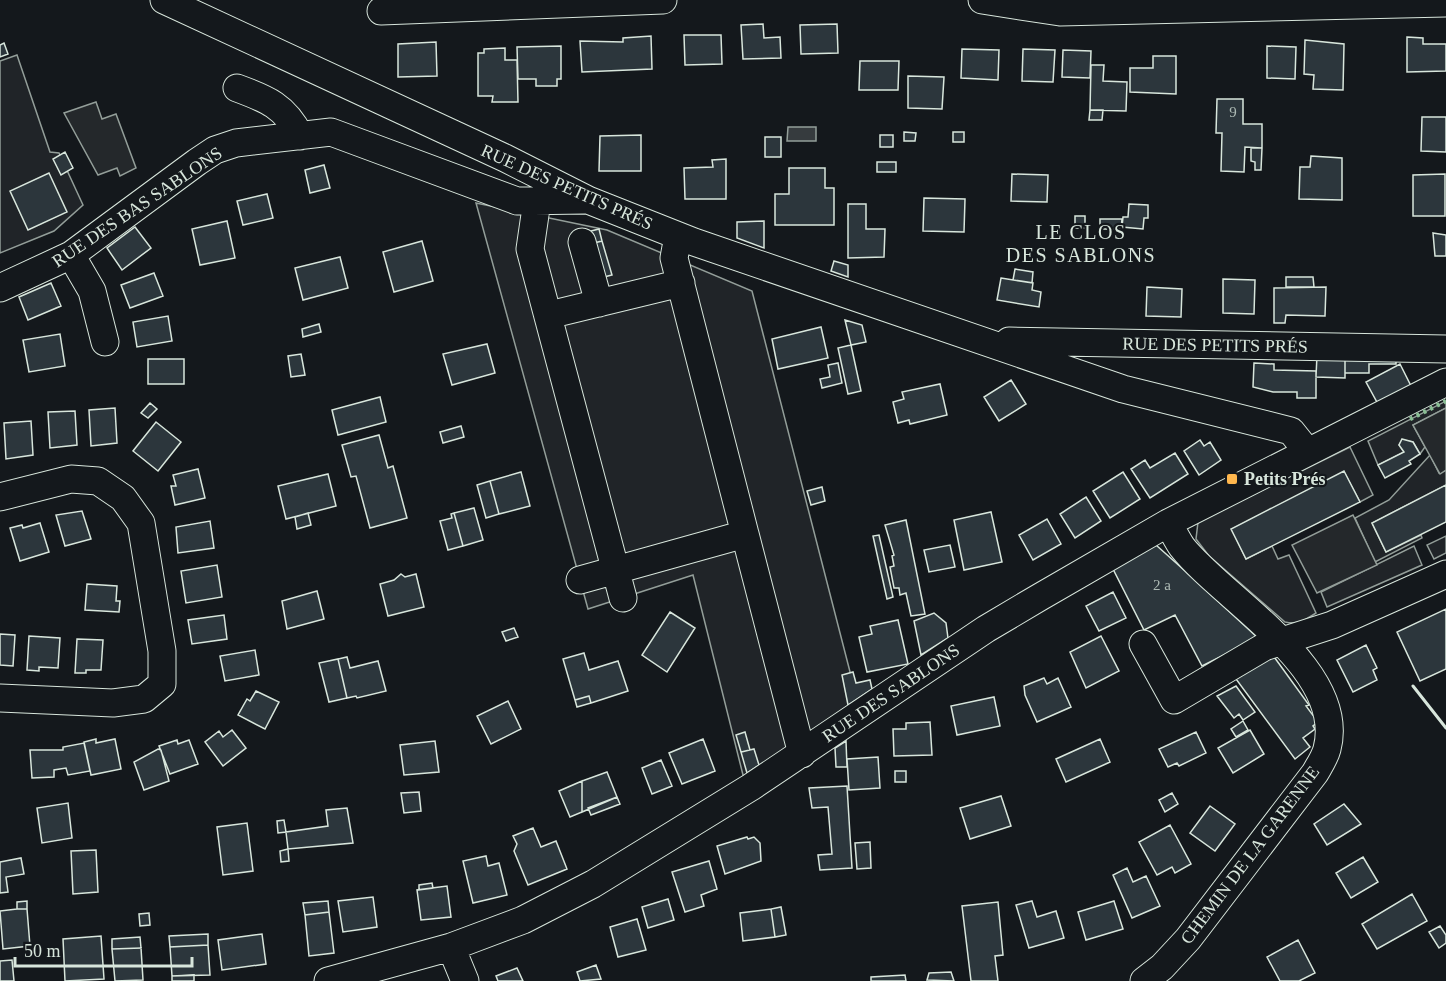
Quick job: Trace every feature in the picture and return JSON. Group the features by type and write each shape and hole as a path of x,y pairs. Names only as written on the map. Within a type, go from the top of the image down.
{"street":[{"name":"RUE DES PETITS PRÉS","path":"164,0 505,158 588,200 678,236 1123,389 1291,431 1307,451"},
{"path":"381,11 663,0"},
{"path":"982,0 1060,12 1446,3"},
{"path":"237,88 267,99 291,117 300,136"},
{"name":"RUE DES BAS SABLONS","path":"0,288 71,255 215,150 236,143 331,132 517,201 588,200"},
{"path":"537,201 530,249 623,598"},
{"path":"678,236 674,258 802,754"},
{"path":"582,242 599,303"},
{"path":"71,255 92,291 105,342"},
{"path":"549,315 681,283"},
{"name":"RUE DES PETITS PRÉS","path":"984,340 1446,349"},
{"name":"RUE DES SABLONS","path":"328,981 451,946 523,920 593,884 802,754 986,629 1168,523 1446,382"},
{"path":"0,497 71,479 98,481 123,498 141,523 162,651 162,684 144,699 113,703 0,698"},
{"name":"CHEMIN DE LA GARENNE","path":"1144,981 1162,967 1188,939 1315,773 1327,750 1330,727 1325,706 1311,679 1284,642 1182,547 1168,523"},
{"path":"580,580 745,534"},
{"path":"1143,644 1174,700 1264,646 1284,642 1332,625 1446,574"},
{"path":"451,946 465,981"}],"shaded area":[{"path":"17,55 50,152 59,153 83,205 54,231 0,253 0,61"},
{"path":"96,102 102,119 116,114 136,168 120,176 117,168 98,175 64,113"},
{"path":"788,127 816,127 816,141 787,141"},
{"path":"476,203 607,230 752,291 857,699 744,779 693,575 588,609"},
{"path":"1446,401 1446,408 1413,425 1425,447 1420,454 1413,442 1402,440 1399,445 1404,452 1378,465 1368,441"},
{"path":"1446,408 1446,470 1440,474 1413,425"},
{"path":"1350,447 1373,495 1360,502 1344,472 1232,529 1246,559 1272,546 1278,559 1289,555 1316,613 1305,620 1285,622 1209,556 1196,539 1198,522"},
{"path":"1430,455 1439,473 1446,470 1446,485 1372,523 1386,552 1421,535 1422,538 1375,562 1355,518 1389,500"},
{"path":"1353,515 1377,565 1317,593 1292,545"},
{"path":"1446,536 1446,553 1434,559 1427,545"},
{"path":"1414,546 1422,565 1327,607 1321,592"}],"building":[{"path":"763,24 764,38 780,37 781,58 743,59 741,25"},
{"path":"837,24 838,53 801,54 800,25"},
{"path":"684,35 721,35 722,64 685,65"},
{"path":"651,36 652,69 582,72 580,41 623,42 623,38"},
{"path":"1407,37 1423,38 1423,44 1446,44 1446,71 1407,72"},
{"path":"1305,40 1344,44 1343,90 1313,89 1314,75 1304,74"},
{"path":"436,42 437,76 398,77 398,44"},
{"path":"4,43 8,54 0,57 0,45"},
{"path":"561,46 561,79 557,79 557,86 536,86 536,79 518,79 517,47"},
{"path":"1267,46 1296,47 1295,79 1267,78"},
{"path":"505,48 505,60 517,60 518,102 492,102 493,96 478,96 478,53 484,53 484,49"},
{"path":"962,49 999,50 998,80 961,78"},
{"path":"1023,49 1055,50 1053,82 1022,81"},
{"path":"1063,50 1091,51 1090,78 1062,77"},
{"path":"1153,56 1176,56 1176,94 1130,92 1130,68 1153,68"},
{"path":"860,61 899,61 898,90 859,90"},
{"path":"1091,65 1104,65 1103,81 1127,82 1126,111 1090,110"},
{"path":"908,76 944,77 942,109 908,108"},
{"path":"1217,99 1243,99 1243,124 1262,124 1262,148 1245,147 1244,172 1221,171 1222,133 1216,133"},
{"path":"1090,110 1103,110 1102,120 1089,120"},
{"path":"1422,117 1446,117 1446,152 1421,151"},
{"path":"904,132 916,133 915,141 904,141"},
{"path":"953,132 964,132 964,142 953,142"},
{"path":"641,135 641,171 599,171 600,136"},
{"path":"880,135 893,135 893,147 880,147"},
{"path":"765,137 781,137 781,157 765,157"},
{"path":"1251,148 1262,148 1261,170 1255,170 1255,162 1251,161"},
{"path":"65,152 73,168 61,175 53,159"},
{"path":"1311,156 1342,158 1342,200 1299,199 1300,167 1310,167"},
{"path":"726,159 726,199 685,199 684,168 713,167 712,160"},
{"path":"877,162 896,162 896,172 877,172"},
{"path":"324,165 330,188 310,193 305,170"},
{"path":"789,168 825,168 825,188 834,188 834,225 775,225 775,194 789,194"},
{"path":"49,173 67,212 28,230 10,191"},
{"path":"1012,174 1048,175 1047,202 1011,201"},
{"path":"1445,174 1445,216 1413,216 1413,175"},
{"path":"267,194 273,218 243,225 237,201"},
{"path":"924,198 965,199 964,232 923,231"},
{"path":"848,204 866,204 866,229 885,229 884,257 848,258"},
{"path":"1129,204 1148,205 1148,218 1144,218 1143,229 1122,227 1123,217 1128,217"},
{"path":"1075,216 1085,216 1085,228 1075,228"},
{"path":"1100,219 1122,219 1121,229 1100,229"},
{"path":"227,221 235,258 200,265 192,229"},
{"path":"764,221 764,248 737,238 737,222"},
{"path":"135,227 151,248 122,270 107,248"},
{"path":"599,229 602,241 590,244 587,232"},
{"path":"1433,233 1446,235 1446,256 1435,256"},
{"path":"422,241 433,281 394,292 383,252"},
{"path":"602,241 612,275 600,278 590,244"},
{"path":"340,257 348,288 303,300 295,268"},
{"path":"834,261 848,265 848,277 831,271"},
{"path":"1015,269 1033,272 1032,283 1013,280"},
{"path":"154,273 163,296 130,308 121,285"},
{"path":"1286,277 1313,277 1314,287 1286,287"},
{"path":"1001,278 1033,283 1032,290 1041,292 1039,307 997,300"},
{"path":"1223,279 1255,280 1254,314 1223,313"},
{"path":"51,283 61,306 28,320 19,297"},
{"path":"1147,287 1182,289 1181,317 1146,316"},
{"path":"1326,287 1325,316 1286,315 1285,323 1274,323 1274,288"},
{"path":"168,316 172,341 137,347 133,322"},
{"path":"845,320 862,325 866,342 851,345"},
{"path":"319,324 321,332 303,337 302,329"},
{"path":"821,327 828,358 778,369 772,339"},
{"path":"60,334 65,366 29,372 23,340"},
{"path":"487,344 495,373 452,385 443,354"},
{"path":"851,345 861,391 848,394 838,348"},
{"path":"301,354 305,375 291,377 288,356"},
{"path":"1317,355 1345,355 1345,378 1316,377"},
{"path":"1345,355 1396,356 1396,364 1369,364 1369,373 1345,373"},
{"path":"148,359 184,359 184,384 148,384"},
{"path":"838,363 842,383 822,388 820,379 830,377 828,365"},
{"path":"1254,363 1274,364 1274,370 1316,371 1316,398 1297,398 1297,392 1273,392 1253,387"},
{"path":"1400,364 1412,388 1378,404 1366,382"},
{"path":"1011,380 1026,404 999,421 984,397"},
{"path":"940,384 947,415 910,424 909,420 898,423 893,402 904,399 902,392"},
{"path":"380,397 386,422 338,435 332,410"},
{"path":"150,403 157,409 148,418 141,413"},
{"path":"115,408 117,443 91,446 89,410"},
{"path":"75,411 77,445 50,448 48,412"},
{"path":"31,421 33,455 6,459 4,423"},
{"path":"156,422 181,442 158,471 133,451"},
{"path":"461,426 464,437 443,443 440,432"},
{"path":"379,435 388,468 393,466 407,518 370,528 356,476 351,477 342,445"},
{"path":"1402,439 1413,442 1420,454 1409,461 1411,464 1385,478 1378,465 1404,452 1399,445"},
{"path":"1200,440 1204,446 1210,442 1221,460 1199,475 1184,451"},
{"path":"1175,453 1188,474 1150,498 1131,469 1145,460 1150,468"},
{"path":"198,469 205,498 175,505 171,486 176,486 173,475"},
{"path":"1344,471 1360,502 1246,559 1231,529"},
{"path":"521,472 530,506 499,514 490,481"},
{"path":"1123,472 1140,499 1110,518 1093,491"},
{"path":"328,474 336,506 286,519 278,486"},
{"path":"490,481 499,514 486,518 477,485"},
{"path":"1446,485 1446,522 1386,552 1372,523"},
{"path":"822,487 825,501 811,505 807,491"},
{"path":"1086,497 1101,521 1075,538 1060,514"},
{"path":"474,508 483,540 463,546 454,513"},
{"path":"82,511 91,539 65,546 56,515"},
{"path":"991,512 1002,562 964,570 954,520"},
{"path":"308,513 311,525 297,529 295,517"},
{"path":"454,513 463,546 448,550 440,521 452,518 451,514"},
{"path":"1047,519 1061,544 1033,560 1019,535"},
{"path":"906,520 925,614 911,616 906,593 900,595 899,588 894,588 890,567 894,566 892,556 894,555 885,525"},
{"path":"210,521 214,548 178,553 176,527"},
{"path":"40,523 49,552 20,561 10,528 22,525 23,528"},
{"path":"879,535 893,597 887,599 873,536"},
{"path":"950,545 955,567 929,572 924,550"},
{"path":"1156,545 1258,638 1202,666 1175,615 1144,630 1113,569"},
{"path":"217,565 222,597 186,603 181,571"},
{"path":"401,574 405,577 416,574 424,607 388,616 380,584 394,580"},
{"path":"87,584 117,586 116,601 120,601 119,612 85,610"},
{"path":"317,591 324,619 287,629 282,601"},
{"path":"1113,592 1126,618 1099,631 1086,606"},
{"path":"1446,609 1446,669 1420,681 1397,632"},
{"path":"670,612 695,628 667,672 642,655"},
{"path":"934,613 946,623 948,638 921,655 914,621"},
{"path":"224,615 227,639 192,644 188,620"},
{"path":"898,620 908,664 867,672 859,637 872,634 870,626"},
{"path":"514,628 518,637 506,641 502,632"},
{"path":"0,634 15,635 13,666 0,665"},
{"path":"29,636 60,638 58,668 39,667 39,671 27,670"},
{"path":"1101,636 1119,671 1086,688 1070,652"},
{"path":"77,639 103,640 101,670 75,673"},
{"path":"1366,645 1377,668 1373,670 1377,680 1353,692 1337,660"},
{"path":"255,650 259,675 225,681 220,656"},
{"path":"584,653 589,670 618,661 628,691 591,703 589,696 575,700 563,659"},
{"path":"1272,654 1309,705 1306,706 1318,722 1313,726 1315,729 1303,738 1310,747 1295,759 1236,679"},
{"path":"347,657 350,668 378,661 386,691 347,698 338,659"},
{"path":"338,659 347,698 329,702 319,663"},
{"path":"853,672 856,683 870,680 872,689 848,705 842,675"},
{"path":"1044,678 1047,684 1058,678 1071,707 1037,722 1025,695 1024,686"},
{"path":"1236,686 1255,712 1243,720 1239,714 1234,718 1217,696"},
{"path":"256,691 279,702 265,729 238,715 247,699 250,701"},
{"path":"589,696 591,703 577,707 575,700"},
{"path":"994,697 1000,726 957,735 951,706"},
{"path":"508,701 521,729 491,744 477,716"},
{"path":"1243,721 1248,730 1236,737 1231,729"},
{"path":"930,722 932,755 894,756 893,729 906,729 906,723"},
{"path":"232,730 246,748 223,766 205,742 219,731 223,737"},
{"path":"1250,730 1264,754 1233,773 1218,748"},
{"path":"745,732 750,750 741,752 736,735"},
{"path":"1196,732 1206,753 1179,766 1177,763 1168,767 1159,749"},
{"path":"96,739 96,743 115,739 121,769 91,775 84,742"},
{"path":"703,739 715,771 682,784 669,753"},
{"path":"1100,739 1110,762 1066,782 1056,759"},
{"path":"177,740 178,744 189,740 198,764 170,774 159,746"},
{"path":"435,741 439,772 404,775 400,745"},
{"path":"846,741 847,767 836,767 835,748"},
{"path":"84,743 90,771 68,775 66,768 54,770 54,777 32,778 30,750 63,750 63,747"},
{"path":"158,749 161,750 169,781 144,790 134,762"},
{"path":"754,749 759,765 747,773 741,752"},
{"path":"878,757 880,788 849,790 847,759"},
{"path":"661,760 672,786 652,794 642,768"},
{"path":"895,771 906,771 906,782 895,782"},
{"path":"607,772 617,797 582,812 582,781"},
{"path":"582,781 582,812 570,817 559,791"},
{"path":"847,786 852,868 820,870 818,855 832,854 828,807 812,808 809,788"},
{"path":"419,792 421,811 404,813 401,793"},
{"path":"1172,793 1178,804 1165,812 1159,800"},
{"path":"1001,796 1011,826 970,839 960,808"},
{"path":"617,797 620,804 591,815 588,808"},
{"path":"68,803 72,838 42,843 37,808"},
{"path":"1344,804 1361,824 1327,845 1314,824"},
{"path":"1210,806 1235,824 1215,851 1190,833"},
{"path":"347,808 353,843 288,849 286,832 328,826 326,810"},
{"path":"284,820 286,832 278,833 277,821"},
{"path":"247,823 253,871 223,875 217,827"},
{"path":"1170,825 1191,864 1175,873 1172,867 1157,875 1139,842"},
{"path":"533,828 541,847 556,841 567,869 528,885 514,851 517,844 513,836"},
{"path":"747,837 748,839 754,837 760,843 761,861 725,874 717,846"},
{"path":"870,842 871,868 857,869 855,843"},
{"path":"288,849 289,861 281,862 280,851"},
{"path":"96,850 98,892 73,894 71,851"},
{"path":"486,856 488,866 499,863 507,895 473,903 463,861"},
{"path":"1363,857 1378,882 1351,898 1336,873"},
{"path":"21,858 24,874 6,877 8,892 0,893 0,862"},
{"path":"709,861 717,889 701,895 704,906 685,912 672,872"},
{"path":"1127,868 1133,882 1146,876 1160,906 1132,918 1113,875"},
{"path":"432,883 433,888 419,890 419,885"},
{"path":"447,886 451,917 421,920 417,890"},
{"path":"1412,894 1427,921 1377,949 1362,924"},
{"path":"373,897 377,927 343,932 338,901"},
{"path":"668,899 674,920 648,928 642,907"},
{"path":"27,901 27,909 17,909 17,902"},
{"path":"328,901 329,912 305,915 303,903"},
{"path":"1032,901 1037,917 1056,911 1064,938 1029,948 1016,905"},
{"path":"1114,901 1123,929 1086,940 1078,912"},
{"path":"998,902 1003,955 995,956 998,981 971,981 962,906"},
{"path":"781,907 786,935 775,937 771,909"},
{"path":"27,909 30,946 3,949 0,911"},
{"path":"771,909 775,937 743,941 740,913"},
{"path":"329,912 334,953 309,956 305,915"},
{"path":"149,913 150,925 140,926 139,914"},
{"path":"637,919 646,950 618,957 610,927"},
{"path":"1440,926 1446,935 1446,943 1439,948 1429,932"},
{"path":"208,934 208,945 170,947 169,936"},
{"path":"262,934 266,964 222,970 218,940"},
{"path":"101,936 104,979 65,981 63,939"},
{"path":"140,937 141,948 112,949 112,939"},
{"path":"1298,940 1315,973 1299,981 1280,981 1267,957"},
{"path":"208,945 210,975 172,976 170,947"},
{"path":"141,948 143,980 115,981 112,949"},
{"path":"12,960 14,981 0,981 0,961"},
{"path":"596,965 601,979 580,981 577,972"},
{"path":"517,968 523,981 498,981 496,976"},
{"path":"951,972 954,981 927,980 929,973"},
{"path":"194,975 194,981 172,981 172,976"},
{"path":"905,975 906,981 871,981 871,977"}],"hedge":[{"path":"1410,419 1446,401"}],"wall":[{"path":"1413,686 1446,728"}],"place":[{"name":"Petits Prés","path":"1232,479"}],"district":[{"name":"LE CLOS DES SABLONS","path":"1081,244"}]}
